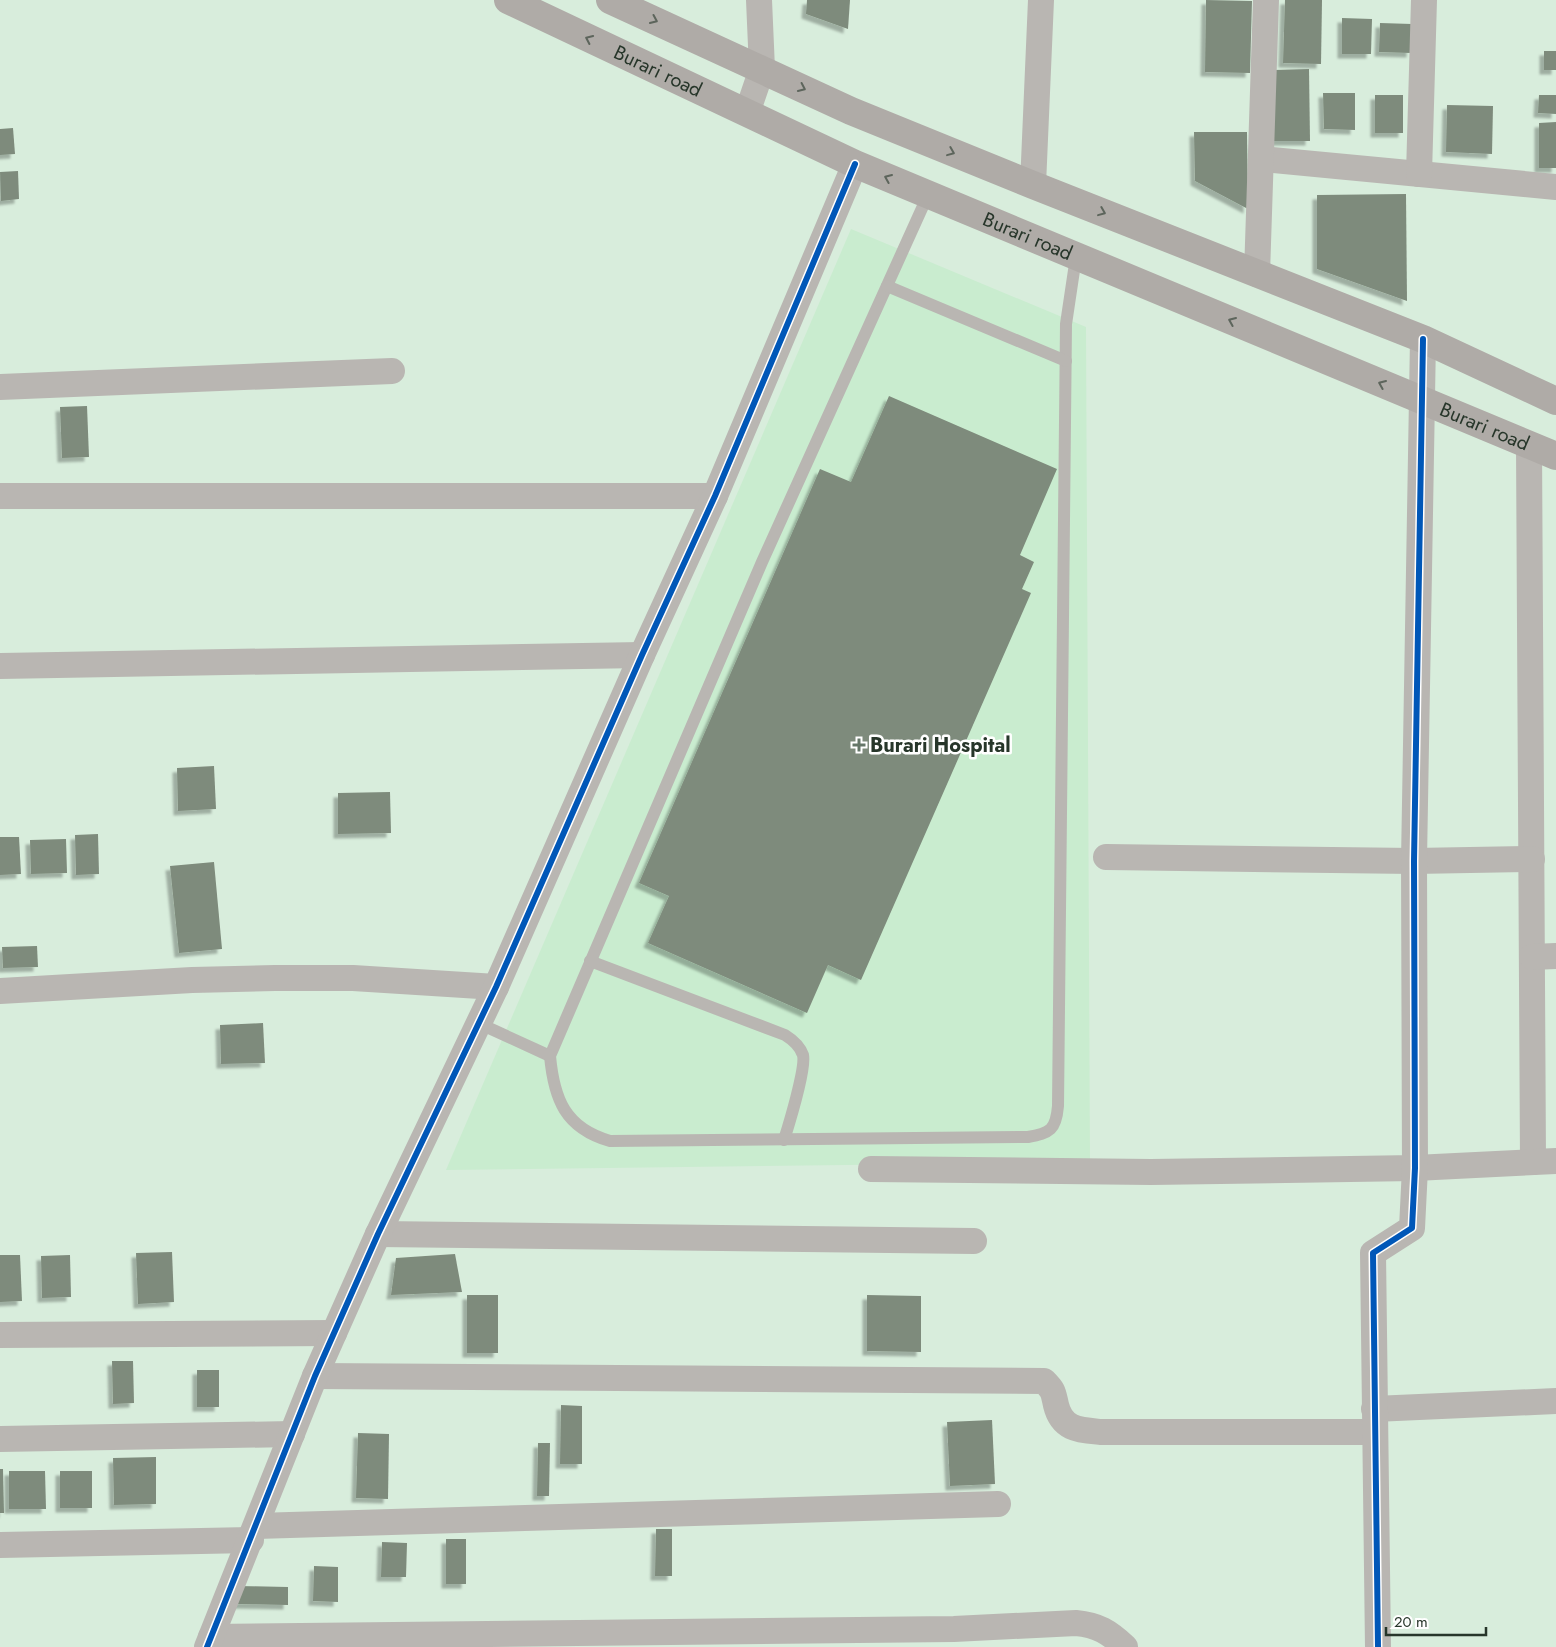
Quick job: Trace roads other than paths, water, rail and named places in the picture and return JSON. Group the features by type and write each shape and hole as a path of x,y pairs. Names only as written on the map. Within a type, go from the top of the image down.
{"main road":[{"name":"Burari road","path":"508,0 855,164 1556,456"},
{"path":"610,0 851,111 1423,339 1556,401"}],"street":[{"path":"748,114 762,69 759,0"},
{"path":"1033,185 1041,0"},
{"path":"1257,274 1266,0"},
{"path":"1419,174 1424,0"},
{"path":"1262,160 1556,187"},
{"path":"855,164 715,496 642,655 496,987 378,1234 315,1376 209,1642 955,1638 1076,1623 1091,1624 1103,1630 1125,1647"},
{"path":"1378,1647 1373,1252 1412,1228 1415,1168 1414,861 1423,339"},
{"path":"0,387 392,371"},
{"path":"871,1169 1151,1172 1415,1168 1544,1161 1544,957 1532,859 1529,445"},
{"path":"0,496 715,496"},
{"path":"0,666 642,655"},
{"path":"1106,857 1414,861 1532,859"},
{"path":"0,991 192,980 294,978 353,978 496,987"},
{"path":"378,1234 974,1242"},
{"path":"0,1334 334,1333"},
{"path":"315,1376 1044,1381 1054,1391 1057,1408 1063,1422 1077,1429 1101,1432 1374,1420 1556,1401"},
{"path":"0,1439 292,1434"},
{"path":"0,1546 253,1533 998,1504"}],"lane":[{"path":"928,195 762,562 550,1056 552,1081 557,1097 579,1126 594,1136 610,1141 1028,1137 1043,1134 1052,1129 1057,1118 1066,324 1076,256"},
{"path":"887,286 1066,361"},
{"path":"590,961 785,1035 796,1042 803,1056 802,1071 784,1140"},
{"path":"478,1023 550,1056"}],"place":[{"name":"Burari Hospital","path":"859,745"}]}
